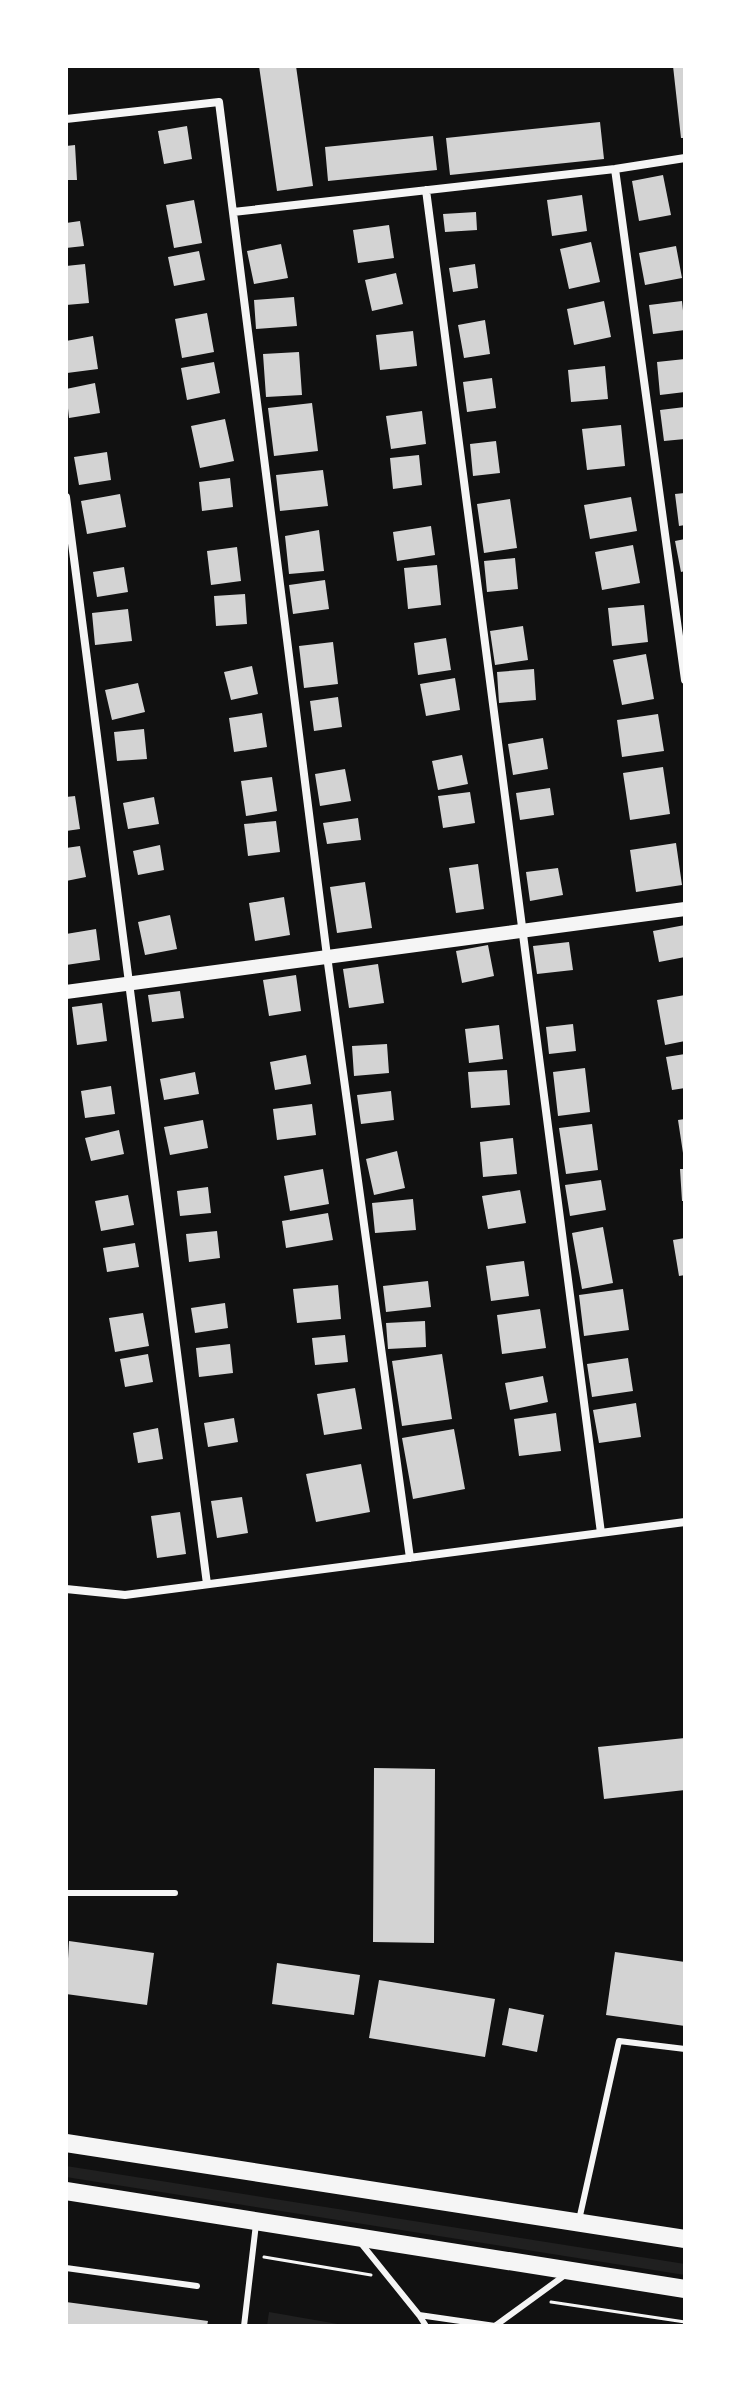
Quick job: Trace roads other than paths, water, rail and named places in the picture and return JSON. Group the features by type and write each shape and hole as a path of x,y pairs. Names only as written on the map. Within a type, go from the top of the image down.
{"main road":[{"path":"66,2143 685,2239"},
{"path":"66,2191 685,2289"}],"street":[{"path":"66,119 219,102 327,956 410,1558"},
{"path":"233,212 615,169 685,158"},
{"path":"615,169 685,680"},
{"path":"426,190 601,1533"},
{"path":"66,497 207,1584"},
{"path":"66,992 685,909"},
{"path":"66,1589 125,1595 685,1522"}],"lane":[{"path":"66,1893 175,1893"},
{"path":"578,2223 619,2041 685,2049"},
{"path":"244,2326 257,2221"},
{"path":"355,2236 426,2326"},
{"path":"66,2268 197,2286"},
{"path":"419,2315 494,2326 570,2271"}]}
